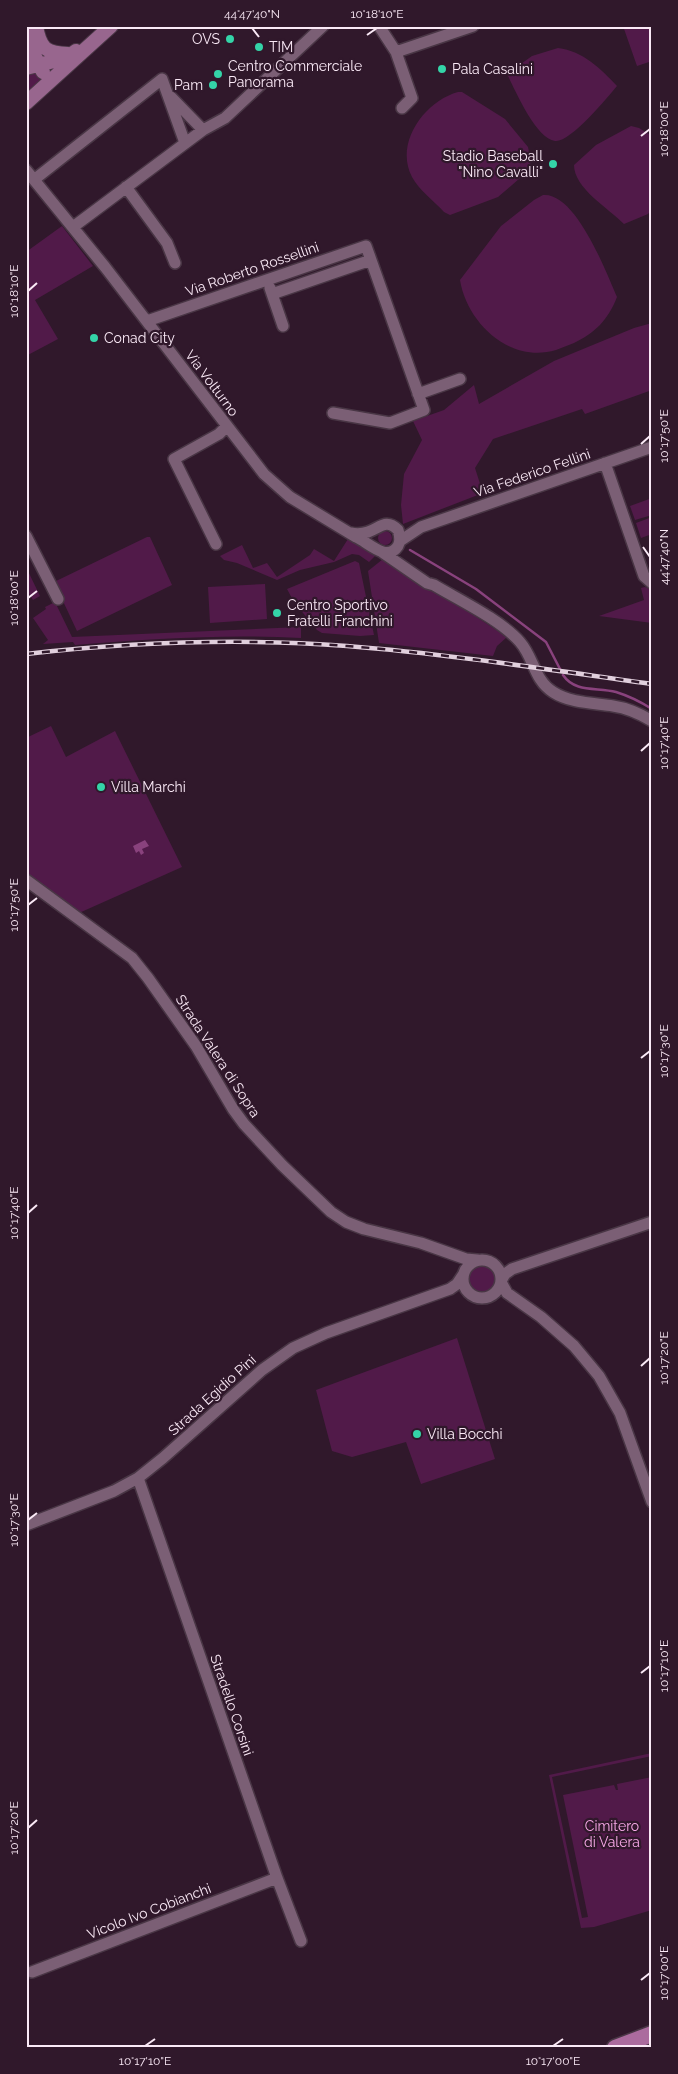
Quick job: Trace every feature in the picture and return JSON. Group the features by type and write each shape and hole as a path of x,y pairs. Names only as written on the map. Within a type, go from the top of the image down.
{"highway":[{"path":"615,2048 652,2034"},
{"path":"641,2048 652,2044"}],"main road":[{"path":"36,73 76,51 102,26"},
{"path":"36,73 111,26"},
{"path":"30,32 48,51 68,54 76,51"},
{"path":"26,104 36,73 30,32"}],"street":[{"path":"379,26 396,52 412,98 402,108"},
{"path":"396,52 473,26"},
{"path":"73,227 203,130 225,118 321,29"},
{"path":"35,179 162,80 185,143"},
{"path":"168,93 203,130"},
{"name":"Via Volturno","path":"26,164 35,179"},
{"name":"Via Volturno","path":"26,170 147,321 226,427 279,489 394,559 407,570 499,624 519,641 529,654 534,668 546,687 562,697 624,708 652,721"},
{"path":"126,187 167,243 175,263"},
{"name":"Via Roberto Rossellini","path":"147,321 366,246 371,260"},
{"path":"272,294 371,260 424,410 390,423 333,413"},
{"path":"267,280 283,326"},
{"path":"418,394 460,379"},
{"path":"216,544 174,459 220,434 226,427"},
{"name":"Via Federico Fellini","path":"393,526 404,529 421,527 652,447"},
{"path":"605,463 648,579"},
{"path":"351,534 365,533 384,524 393,526"},
{"name":"Via Volturno","path":"393,526 399,533 399,552 404,562 434,585"},
{"name":"Via Federico Fellini","path":"400,542 421,527"},
{"path":"375,528 371,534 371,540 379,551 391,552 400,542"},
{"path":"26,537 58,599"},
{"name":"Strada Valera di Sopra","path":"26,880 76,919 122,949 136,962 196,1046 233,1109 244,1124 326,1208 341,1219 358,1226 428,1245 449,1254 503,1264 538,1259"},
{"path":"486,1298 497,1291 509,1270 652,1222"},
{"path":"449,1254 460,1264 464,1287 473,1296 514,1299"},
{"path":"463,1274 469,1264 477,1260"},
{"path":"489,1261 499,1270 504,1290 561,1334 580,1352 600,1376 620,1413 652,1502"},
{"name":"Strada Egidio Pini","path":"26,1525 114,1491 138,1478 160,1462 256,1375 286,1352 326,1332 452,1288 463,1274"},
{"name":"Strada Egidio Pini","path":"424,1298 457,1292 473,1296"},
{"name":"Stradello Corsini","path":"138,1478 277,1878 301,1941"},
{"name":"Vicolo Ivo Cobianchi","path":"32,1972 277,1878"}],"green space":[{"path":"623,26 652,26 652,61 637,66"},
{"path":"558,48 576,53 591,62 617,86 579,128 562,140 555,141 541,132 534,123 507,74 532,56"},
{"path":"35,72 39,75 41,81 26,95 26,74"},
{"path":"458,92 462,92 505,119 528,147 531,162 527,172 498,197 450,215 444,212 415,182 407,164 407,151 410,138 424,114 434,104"},
{"path":"631,126 639,128 652,136 652,209 648,214 624,224 586,190 575,173 574,165 596,145"},
{"path":"543,195 555,197 567,206 578,219 597,253 617,297 605,319 588,335 558,349 539,353 523,351 507,345 481,325 471,311 464,296 460,280 501,226"},
{"path":"62,226 93,266 35,300 58,339 26,356 26,252"},
{"path":"652,323 652,390 585,414 582,409 493,439 475,468 483,493 403,524 401,505 404,474 422,440 413,421 444,410 474,385 479,404 554,361 634,328"},
{"path":"652,498 652,515 635,520 630,506"},
{"path":"652,517 652,534 641,538 636,523"},
{"path":"385,531 390,533 392,538 390,543 385,545 380,543 378,538 380,533"},
{"path":"150,537 172,585 77,631 54,582"},
{"path":"348,539 375,556 369,562 359,555 352,554 334,562 300,570 277,580 237,563 224,560 220,556 242,545 253,568 267,563 277,577 310,555 314,549 334,561"},
{"path":"383,559 394,563 507,637 497,646 493,656 379,643 368,571"},
{"path":"355,561 359,563 374,635 360,636 322,633 317,630 294,602 287,589"},
{"path":"26,567 40,596 33,600 26,589"},
{"path":"265,584 267,619 210,623 208,587"},
{"path":"645,587 652,590 652,623 599,616 644,600 641,588"},
{"path":"55,602 72,637 301,627 301,638 216,637 75,645 73,642 43,644 48,640 33,618 46,609 45,607"},
{"path":"51,726 66,757 115,731 182,867 79,913 26,872 26,738"},
{"path":"482,1265 492,1269 496,1279 492,1289 482,1293 472,1289 468,1279 472,1269"},
{"path":"457,1338 495,1459 421,1484 406,1442 352,1457 332,1451 316,1390"},
{"name":"Cimitero di Valera","path":"652,1753 652,1756 552,1777 582,1918 588,1917 563,1795 614,1785 616,1790 618,1790 617,1784 652,1777 652,1910 594,1927 581,1928 549,1775"}],"shaded area":[{"path":"145,840 149,846 142,849 144,853 141,855 139,851 136,853 133,846"}],"waterway":[{"path":"410,550 476,589 546,642 560,669"},
{"path":"563,675 574,685 616,692 635,699 652,709"}],"railway":[{"path":"26,654 186,642 267,642 347,646 423,653 652,684"}],"place":[{"name":"OVS","path":"230,39"},
{"name":"TIM","path":"259,47"},
{"name":"Pala Casalini","path":"442,69"},
{"name":"Centro Commerciale Panorama","path":"218,74"},
{"name":"Pam","path":"213,85"},
{"name":"Stadio Baseball \"Nino Cavalli\"","path":"553,164"},
{"name":"Conad City","path":"94,338"},
{"name":"Centro Sportivo Fratelli Franchini","path":"277,613"},
{"name":"Villa Marchi","path":"101,787"},
{"name":"Villa Bocchi","path":"417,1434"}]}
